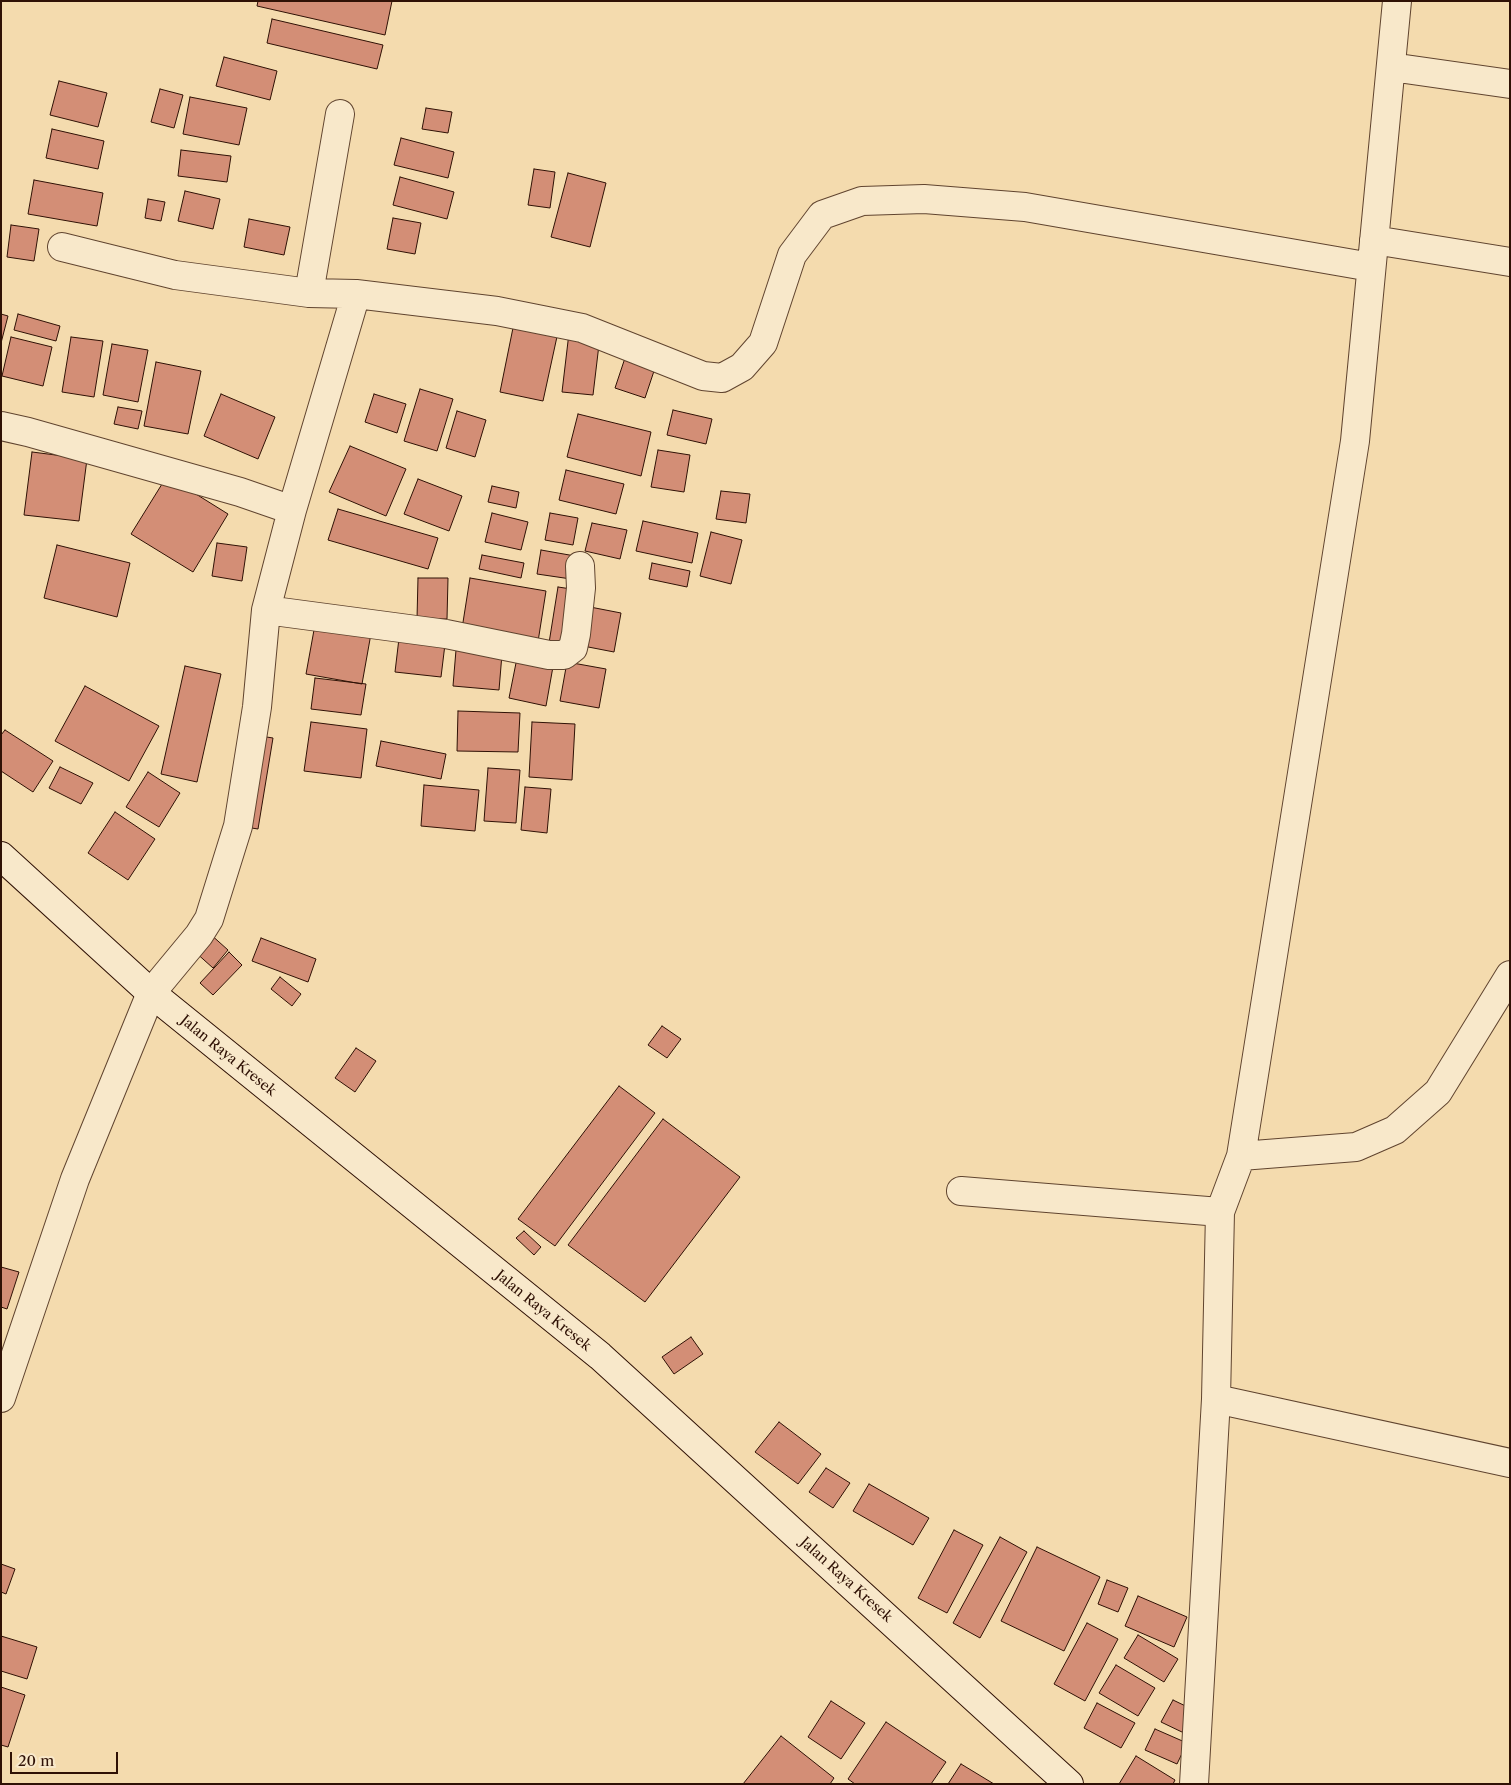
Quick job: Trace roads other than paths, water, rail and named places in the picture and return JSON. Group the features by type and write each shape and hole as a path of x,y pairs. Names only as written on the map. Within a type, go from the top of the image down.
{"street":[{"path":"1194,1784 1216,1399 1220,1212 1241,1156 1354,441 1397,1"},
{"path":"1391,67 1510,84"},
{"path":"309,294 340,114"},
{"path":"62,247 175,275 309,294 356,294 497,311 582,328 703,376 722,378 742,367 763,343 792,255 822,215 862,201 924,199 1025,207 1371,268"},
{"path":"1374,240 1510,262"},
{"path":"1,1398 75,1179 151,993 199,935 209,919 238,826 257,707 266,610 292,510 356,294"},
{"path":"1,426 240,492 292,510"},
{"path":"266,610 446,634 549,655 564,655 573,648 576,634 581,588 580,566"},
{"name":"Jalan Raya Kresek","path":"1,856 151,993 600,1356 1069,1784"},
{"path":"1241,1156 1356,1147 1395,1130 1438,1092 1510,975"},
{"path":"960,1191 1220,1212"},
{"path":"1216,1399 1510,1463"}]}
